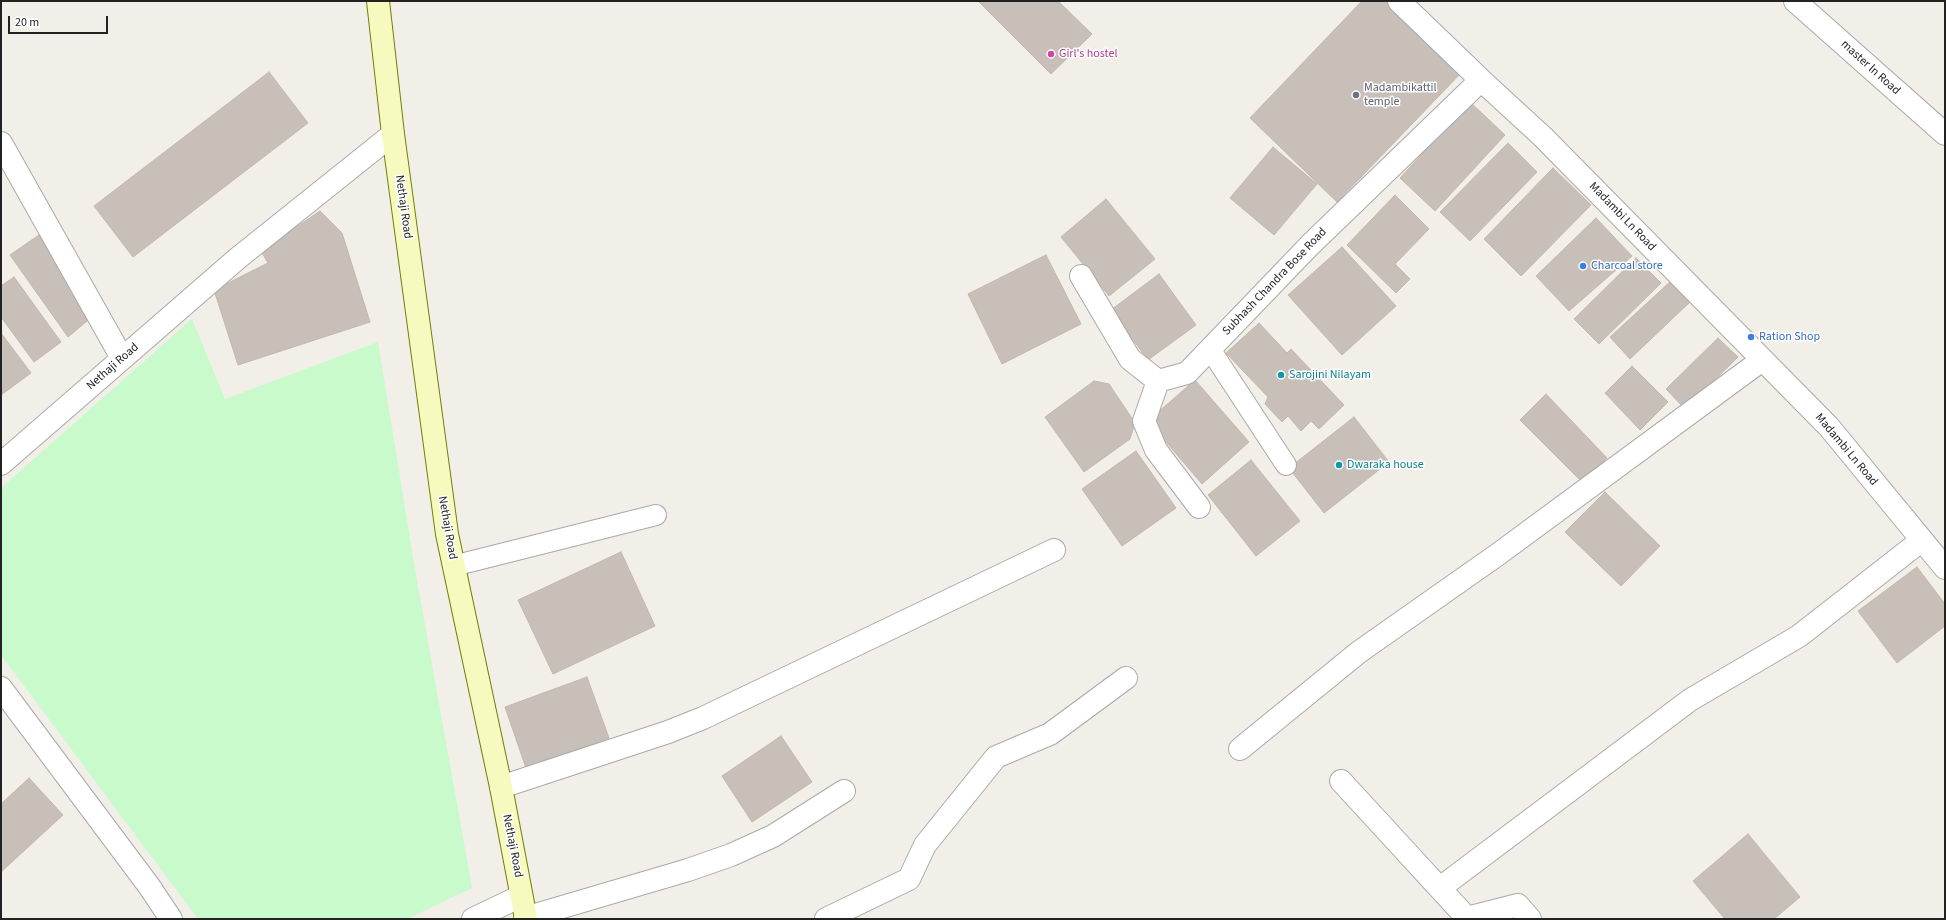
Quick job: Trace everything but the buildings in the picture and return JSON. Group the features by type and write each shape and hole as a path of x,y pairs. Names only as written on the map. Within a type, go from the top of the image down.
{"street":[{"name":"Nethaji Road","path":"378,1 393,134 447,534 501,787 526,918"},
{"name":"Madambi Ln Road","path":"1399,1 1543,137 1762,360 1830,427 1945,568"},
{"name":"master ln Road","path":"1795,1 1945,134"},
{"name":"Subhash Chandra Bose Road","path":"1158,381 1187,373 1310,245 1481,80"},
{"name":"Nethaji Road","path":"1,464 238,258 393,134"},
{"path":"1,143 122,358"},
{"path":"1081,276 1130,359 1158,381 1144,421 1156,450 1198,507"},
{"path":"1240,749 1359,652 1497,555 1762,360"},
{"path":"1440,888 1690,700 1799,636 1922,540"},
{"path":"501,787 668,732 703,718 1054,550"},
{"path":"826,919 909,879 925,845 996,757 1050,734 1126,678"},
{"path":"1,688 149,886 171,919"},
{"path":"1341,781 1467,918 1518,906 1530,919"},
{"path":"526,918 688,870 731,855 772,836 844,791"},
{"path":"473,919 521,896"}],"lane":[{"path":"1210,349 1286,465"},
{"path":"454,566 656,515"}],"green space":[{"path":"192,319 225,399 378,342 415,569 472,888 407,919 198,919 1,655 1,488"}],"place":[{"name":"Girl's hostel","path":"1051,54"},
{"name":"Madambikattil temple","path":"1356,95"},
{"name":"Charcoal store","path":"1583,266"},
{"name":"Ration Shop","path":"1751,337"},
{"name":"Sarojini Nilayam","path":"1281,375"},
{"name":"Dwaraka house","path":"1339,465"}]}
